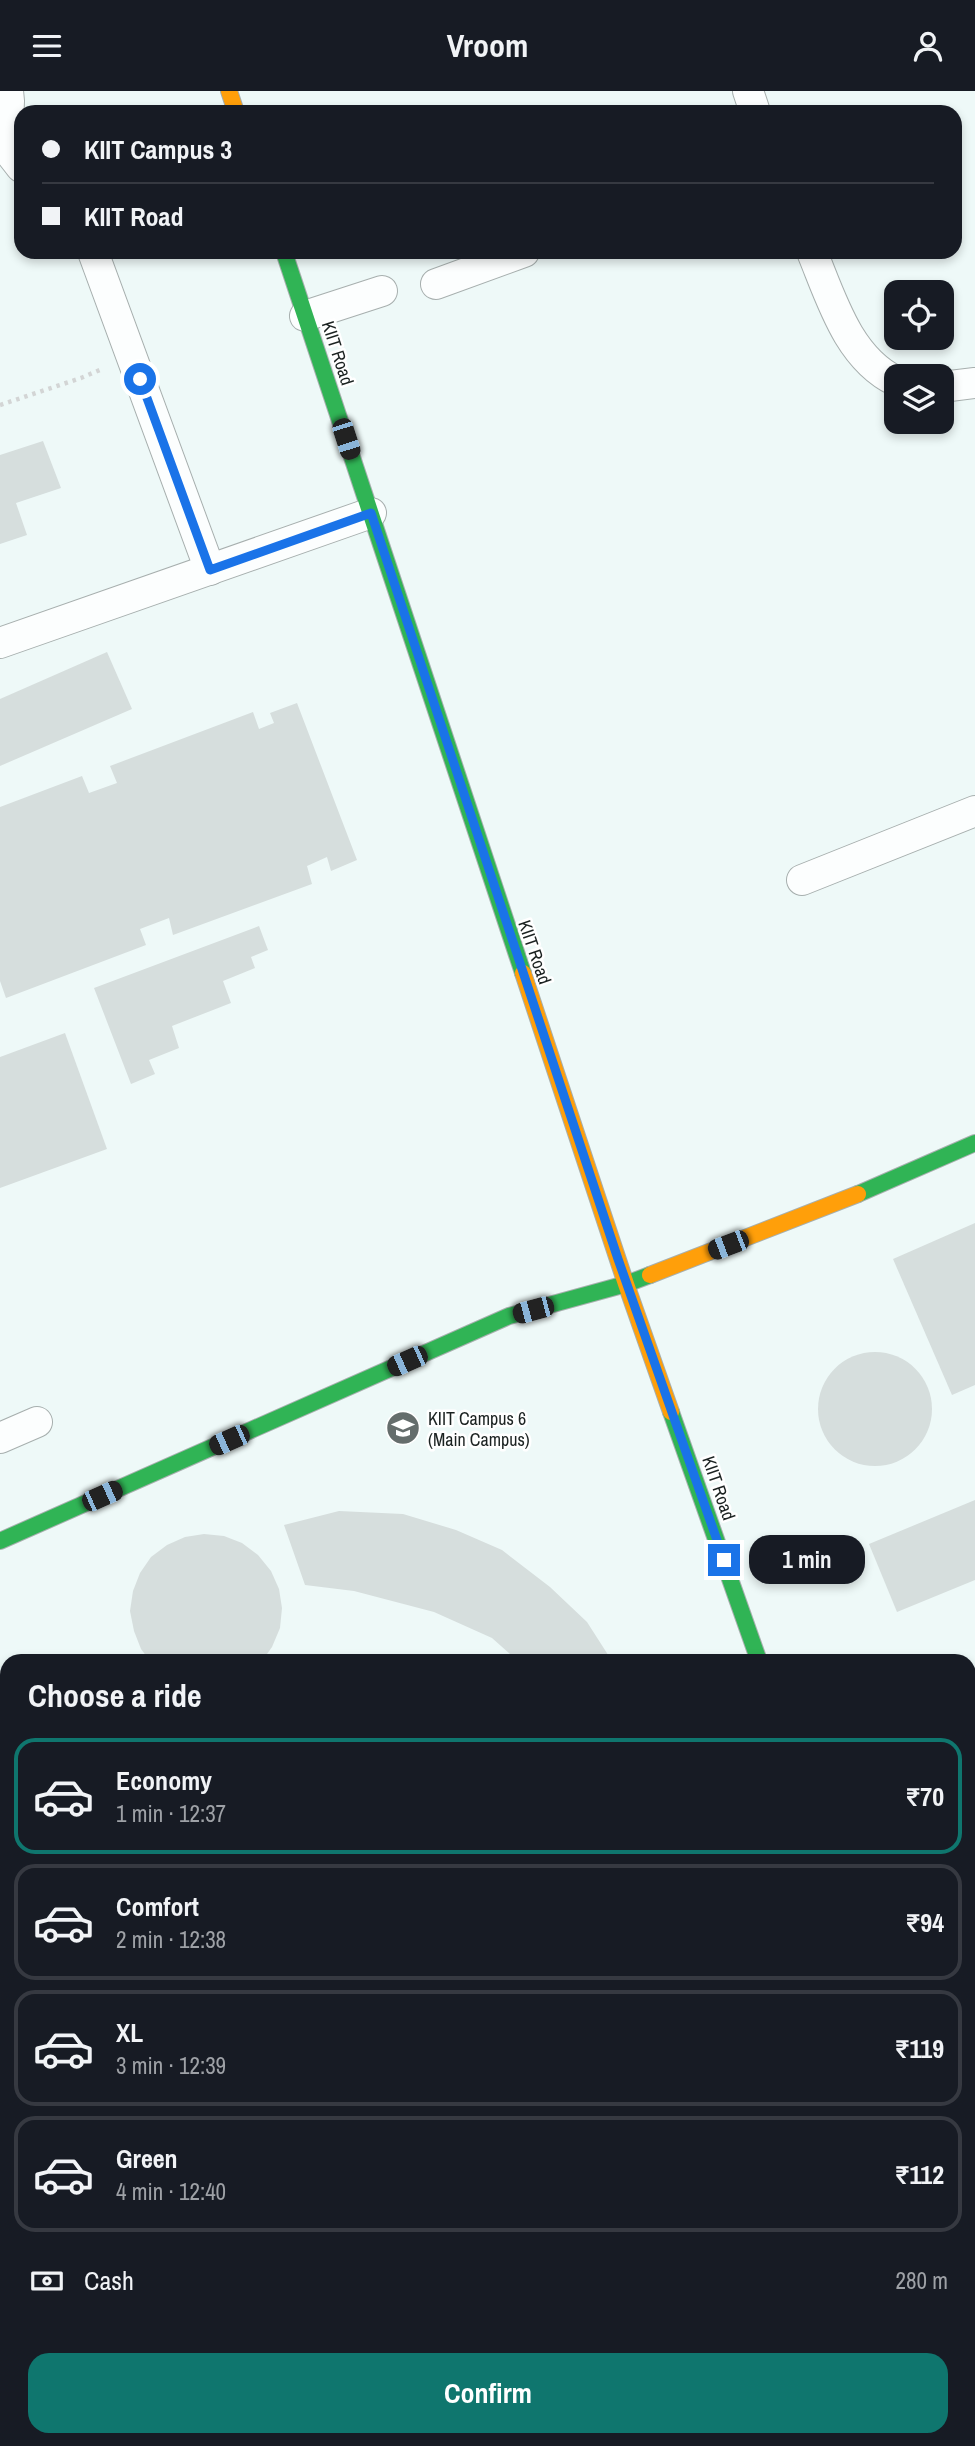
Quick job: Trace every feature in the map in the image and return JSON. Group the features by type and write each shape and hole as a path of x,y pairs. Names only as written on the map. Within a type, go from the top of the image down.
{"main road":[{"name":"KIIT Road","path":"286,259 626,1284 757,1654"},
{"path":"0,1541 509,1316 626,1284 830,1206 975,1143"}],"street":[{"path":"8,91 9,157"},
{"path":"96,259 210,570"},
{"path":"436,285 505,259"},
{"path":"815,259 848,335 884,375"},
{"path":"306,316 382,291"},
{"path":"954,386 975,383"},
{"path":"0,643 371,513"},
{"path":"802,880 975,811"},
{"path":"0,1438 37,1422"}],"path":[{"path":"0,405 81,378 131,355"}],"building":[{"path":"43,441 61,488 16,503 27,535 0,544 0,455"},
{"path":"107,652 132,709 0,766 0,699"},
{"path":"297,703 357,860 331,871 327,857 307,866 312,884 173,935 169,918 140,929 146,945 6,998 0,981 0,807 82,776 89,793 117,783 110,766 253,712 259,729 274,723 270,713"},
{"path":"259,926 268,950 251,957 255,968 223,981 231,1003 172,1026 179,1048 149,1060 155,1074 131,1084 94,988"},
{"path":"65,1033 107,1149 0,1188 0,1057"},
{"path":"975,1223 975,1385 952,1395 893,1259"},
{"path":"875,1352 897,1356 915,1369 928,1387 932,1409 928,1431 915,1449 897,1462 875,1466 853,1462 835,1449 822,1431 818,1409 822,1387 835,1369 853,1356"},
{"path":"975,1500 975,1580 897,1612 869,1544"},
{"path":"339,1511 403,1514 456,1530 502,1550 550,1587 587,1622 608,1654 510,1654 492,1638 434,1612 354,1591 305,1585 284,1525"},
{"path":"204,1534 224,1536 242,1543 258,1555 271,1571 279,1589 282,1608 280,1628 267,1654 145,1654 141,1649 130,1611 133,1591 140,1573 151,1557 167,1545 185,1537"}],"traffic: fast":[{"path":"286,259 523,973"},
{"path":"858,1194 975,1143"},
{"path":"0,1541 509,1316 650,1275"},
{"path":"671,1412 757,1654"}],"traffic: slow":[{"path":"229,91 234,105"},
{"path":"523,973 671,1412"},
{"path":"650,1275 858,1194"}],"place":[{"name":"KIIT Campus 6 (Main Campus)","path":"403,1428"}],"route":[{"path":"140,379 210,570 371,513 618,1259 724,1560"}]}
